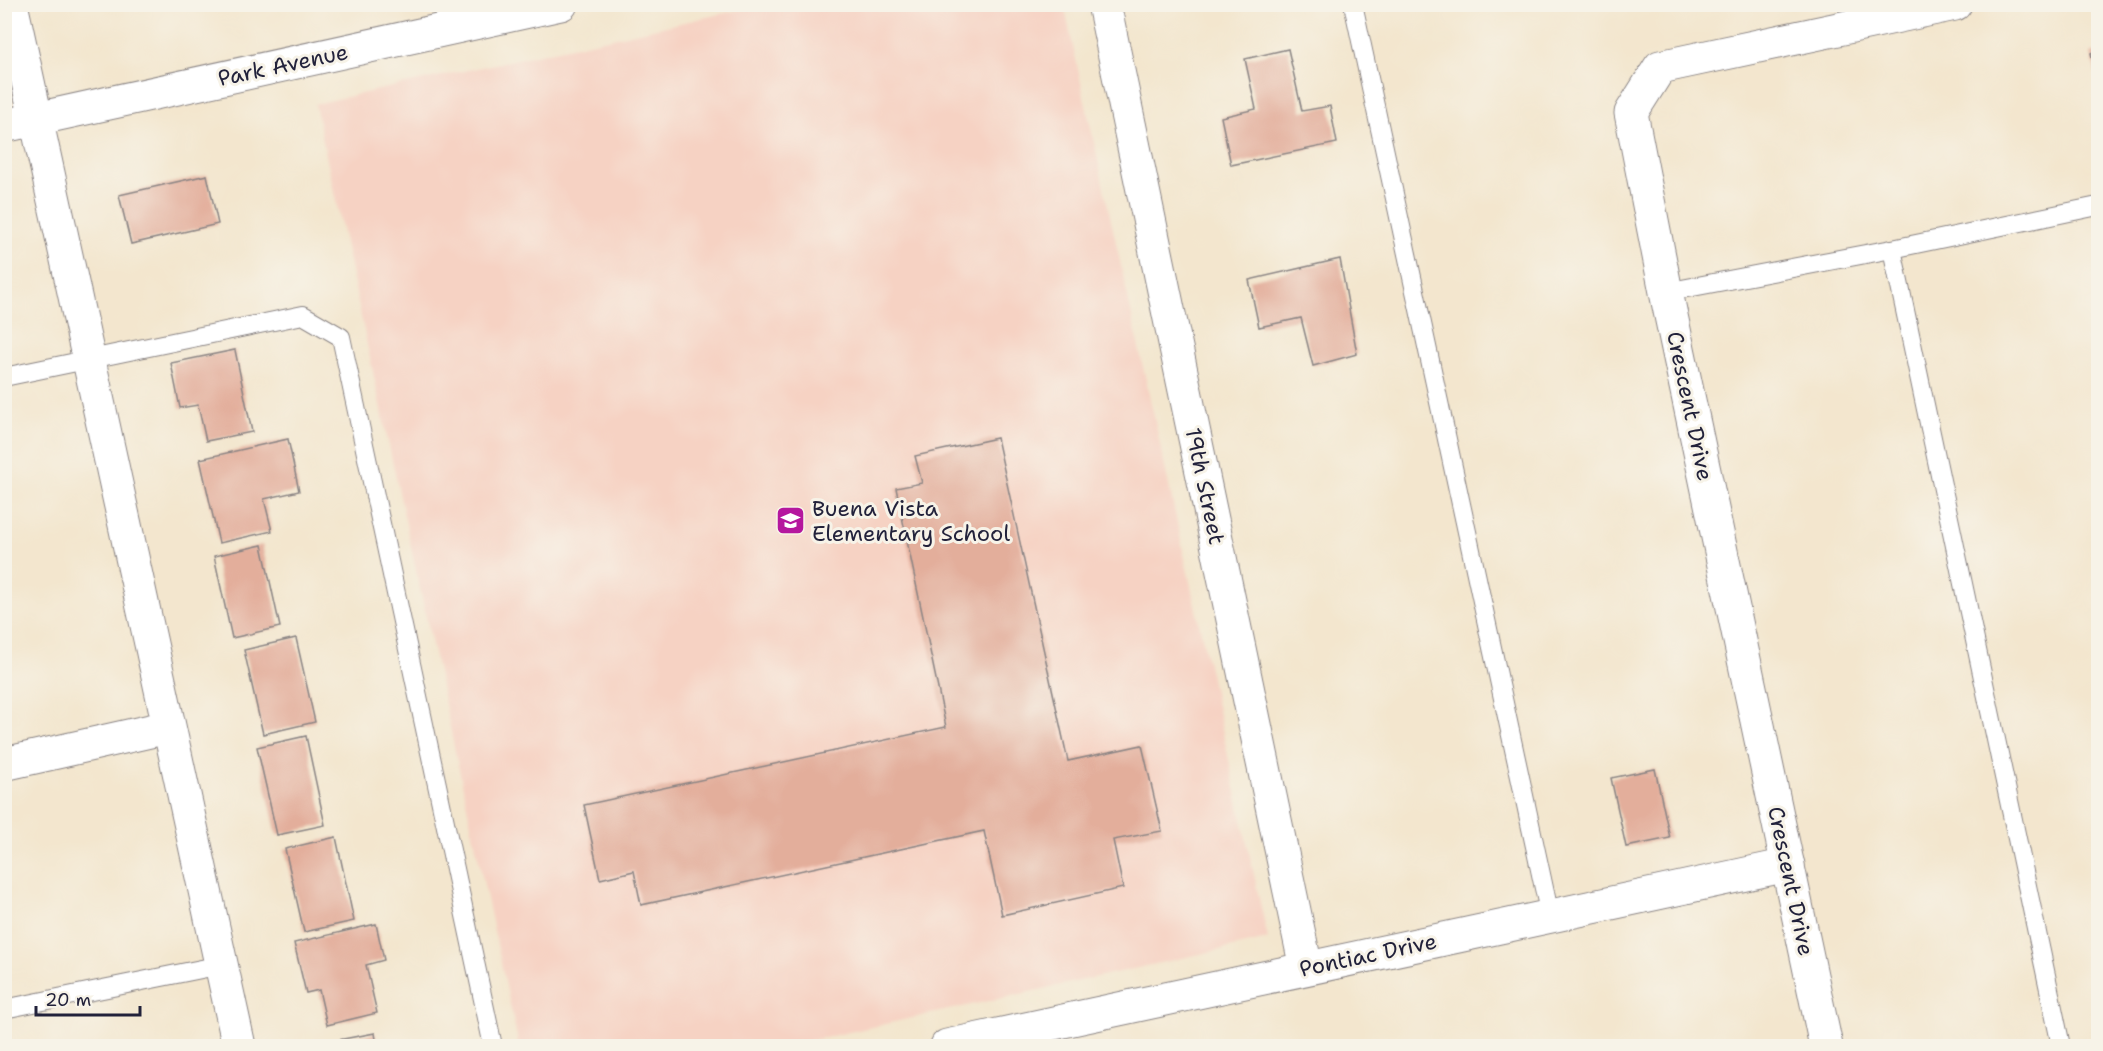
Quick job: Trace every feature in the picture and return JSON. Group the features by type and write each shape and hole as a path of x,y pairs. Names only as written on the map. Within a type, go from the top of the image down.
{"street":[{"path":"11,4 239,1047"},
{"name":"Park Avenue","path":"4,126 561,4"},
{"name":"19th Street","path":"1104,4 1306,968"},
{"name":"Crescent Drive","path":"1826,1047 1666,292 1631,113 1660,67 1955,4"},
{"path":"4,764 168,727"},
{"name":"Pontiac Drive","path":"947,1047 1788,865"}],"lane":[{"path":"1353,4 1550,916"},
{"path":"1666,292 1892,249 2098,206"},
{"path":"1892,249 2061,1047"},
{"path":"4,377 303,315 341,337 493,1047"},
{"path":"4,1009 221,965"}],"shaded area":[{"name":"Buena Vista Elementary School","path":"761,5 1064,5 1268,939 786,1046 519,1046 315,104"}],"building":[{"path":"118,4 133,4 134,6 119,8"},
{"path":"1288,49 1302,111 1330,106 1337,143 1231,165 1221,117 1256,109 1245,59"},
{"path":"2098,51 2098,82 2091,53"},
{"path":"207,175 218,224 131,244 119,195"},
{"path":"1340,259 1357,354 1313,366 1301,318 1259,327 1249,280"},
{"path":"235,350 252,432 206,441 198,405 180,408 171,363"},
{"name":"Buena Vista Elementary School","path":"997,438 1068,761 1142,745 1162,831 1113,840 1123,888 1002,915 984,831 641,905 634,871 600,879 584,805 946,727 896,488 922,483 915,456"},
{"path":"288,439 299,491 264,499 272,531 219,543 200,459"},
{"path":"262,545 280,627 232,638 214,556"},
{"path":"296,638 315,722 263,734 244,650"},
{"path":"306,736 325,825 277,835 257,747"},
{"path":"1655,769 1670,838 1626,847 1611,778"},
{"path":"336,837 354,921 304,932 285,849"},
{"path":"376,924 384,960 366,965 377,1013 327,1025 319,990 306,993 294,943"},
{"path":"375,1033 377,1046 323,1046 322,1043"}],"place":[{"name":"Buena Vista Elementary School","path":"791,521"}]}
